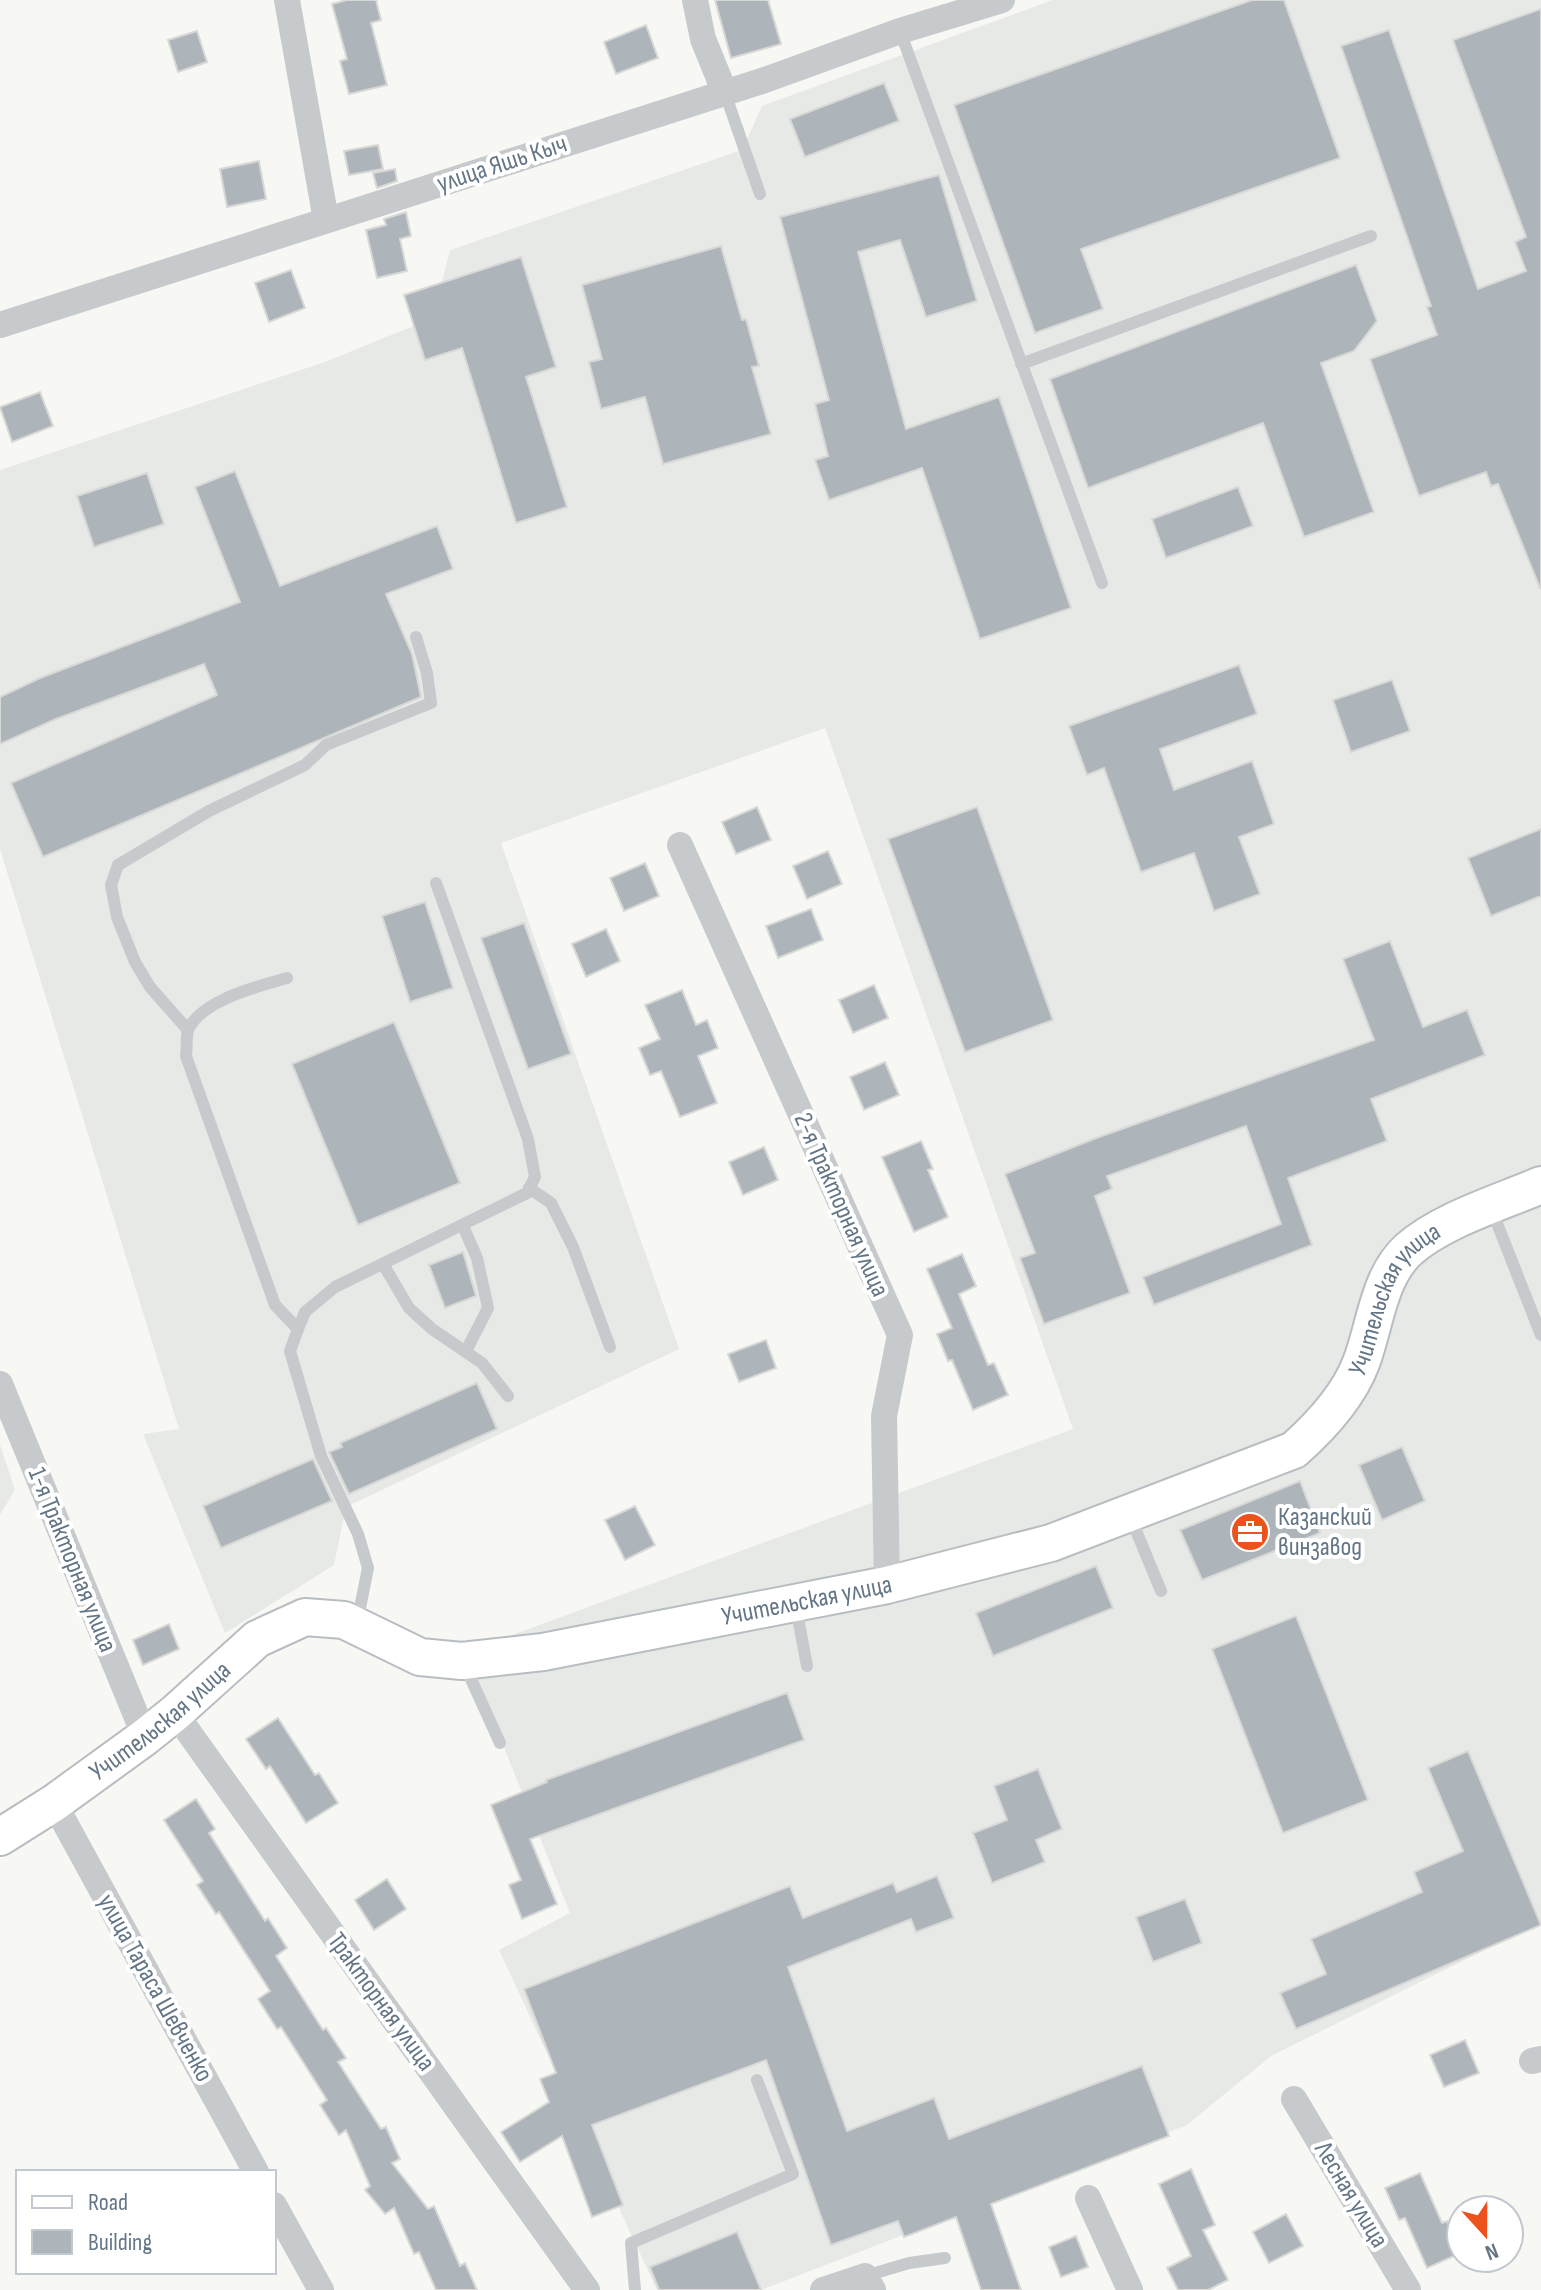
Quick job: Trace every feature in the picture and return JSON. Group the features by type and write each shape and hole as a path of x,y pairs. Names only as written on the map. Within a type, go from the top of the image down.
{"street":[{"path":"287,0 326,220"},
{"path":"695,0 703,39 725,93"},
{"name":"улица Яшь Кыч","path":"0,325 725,93 900,31 1002,0"},
{"name":"2-я Тракторная улица","path":"680,845 900,1335 884,1416 887,1585"},
{"name":"Учительская улица","path":"0,1837 54,1803 145,1737 257,1639 305,1617 344,1620 420,1657 462,1661 543,1652 887,1585 1051,1543 1294,1450 1326,1422 1361,1365 1383,1287 1407,1251 1448,1225 1541,1185"},
{"name":"1-я Тракторная улица","path":"0,1384 145,1737"},
{"name":"Тракторная улица","path":"175,1713 587,2290"},
{"name":"улица Тараса Шевченко","path":"54,1803 255,2170"},
{"name":"Лесная улица","path":"1294,2099 1408,2290"},
{"path":"1088,2198 1130,2290"},
{"path":"276,2209 321,2290"},
{"path":"823,2290 869,2283"}],"lane":[{"path":"900,31 1102,583"},
{"path":"725,93 760,194"},
{"path":"1021,364 1371,236"},
{"path":"188,1030 150,987 135,962 117,917 111,885 118,865 209,811 305,765 326,745 431,703 427,673 416,637"},
{"path":"357,1626 368,1568 358,1534 321,1456 290,1351 298,1329 305,1312 335,1287 527,1193 535,1177 528,1139 436,883"},
{"path":"287,978 230,995 200,1016 188,1030 186,1056 275,1305 298,1329"},
{"path":"529,1188 551,1203 573,1247 610,1347"},
{"path":"1491,1206 1541,1335"},
{"path":"463,1226 477,1258 488,1308 466,1351"},
{"path":"383,1264 409,1308 432,1329 482,1363 508,1396"},
{"path":"1129,1513 1161,1591"},
{"path":"795,1603 807,1666"},
{"path":"462,1661 500,1743"},
{"path":"635,2290 631,2243 793,2174 757,2080"},
{"path":"869,2283 909,2263 945,2258"}],"shaded area":[{"path":"1053,0 1541,0 1541,1922 1271,2056 1187,2125 761,2290 657,2290 499,1950 570,1913 466,1652 1073,1429 825,728 501,843 679,1349 346,1507 334,1565 225,1633 143,1434 179,1429 0,849 0,470 325,362 433,318 450,250 742,150 762,106"},
{"path":"0,1445 15,1490 0,1515"}],"building":[{"path":"347,0 376,0 381,20 371,23 387,85 349,94 340,61 347,59 332,4"},
{"path":"715,0 768,0 781,44 731,58"},
{"path":"1252,0 1284,0 1340,158 1081,249 1103,309 1035,333 954,105"},
{"path":"1541,9 1540,588 1498,484 1491,486 1486,472 1419,496 1370,359 1437,335 1427,307 1431,306 1341,46 1389,30 1478,289 1526,271 1515,242 1526,237 1453,40"},
{"path":"646,25 658,58 616,74 604,42"},
{"path":"197,31 207,62 178,72 168,40"},
{"path":"884,83 899,121 805,157 790,119"},
{"path":"378,145 383,169 349,175 344,151"},
{"path":"259,161 266,199 227,207 220,169"},
{"path":"395,169 397,181 377,188 373,173"},
{"path":"939,175 977,301 926,317 900,240 858,252 906,429 999,397 1071,608 980,639 922,468 829,500 815,460 828,456 815,404 829,400 780,217"},
{"path":"406,212 411,236 400,239 407,271 377,278 366,230 386,225 384,219"},
{"path":"721,246 759,366 752,367 771,434 663,464 645,397 601,409 589,362 602,359 582,285"},
{"path":"521,257 556,367 526,377 567,507 516,523 462,348 425,360 404,295"},
{"path":"1356,265 1377,321 1354,351 1321,363 1374,512 1304,537 1263,423 1088,488 1050,379"},
{"path":"291,270 305,308 269,322 255,283"},
{"path":"40,392 53,426 12,442 0,407"},
{"path":"235,471 280,586 437,526 453,569 386,594 412,654 421,697 43,857 11,783 217,695 204,664 56,719 0,744 0,697 40,678 240,602 195,487"},
{"path":"147,473 164,524 94,547 77,496"},
{"path":"1238,487 1253,526 1166,558 1152,519"},
{"path":"1239,665 1257,714 1160,749 1174,790 1252,761 1274,824 1239,837 1260,894 1214,911 1194,853 1141,872 1104,768 1087,775 1069,726"},
{"path":"1392,680 1410,731 1351,752 1333,700"},
{"path":"757,807 771,840 736,854 722,822"},
{"path":"977,807 1053,1020 965,1052 888,839"},
{"path":"1541,829 1541,896 1491,916 1468,858"},
{"path":"828,851 842,884 807,899 793,866"},
{"path":"645,863 659,896 624,911 610,878"},
{"path":"425,902 453,988 410,1002 382,916"},
{"path":"811,909 823,940 778,958 766,926"},
{"path":"524,923 571,1054 528,1069 481,938"},
{"path":"606,929 620,961 586,977 572,944"},
{"path":"1390,941 1423,1027 1467,1010 1485,1055 1371,1099 1387,1141 1288,1178 1312,1245 1154,1305 1143,1277 1281,1224 1246,1126 1107,1176 1112,1189 1095,1196 1130,1293 1044,1324 1020,1258 1035,1253 1005,1174 1099,1137 1374,1040 1343,959"},
{"path":"874,985 888,1018 853,1033 839,1000"},
{"path":"682,990 696,1025 707,1020 718,1048 698,1056 717,1103 680,1117 661,1071 650,1075 639,1048 660,1039 645,1005"},
{"path":"394,1022 460,1183 358,1225 292,1064"},
{"path":"885,1062 899,1095 864,1110 850,1077"},
{"path":"921,1141 933,1169 928,1170 948,1217 914,1232 882,1157"},
{"path":"764,1147 778,1180 743,1195 729,1162"},
{"path":"463,1252 476,1296 445,1308 429,1265"},
{"path":"962,1254 976,1286 959,1294 988,1365 994,1363 1008,1395 973,1410 952,1360 948,1361 937,1334 952,1328 927,1269"},
{"path":"766,1340 776,1368 739,1382 728,1354"},
{"path":"477,1383 497,1429 349,1494 329,1452 342,1447 340,1443"},
{"path":"1402,1447 1425,1501 1382,1520 1359,1465"},
{"path":"313,1459 332,1501 221,1548 203,1506"},
{"name":"Казанский винзавод","path":"1300,1481 1320,1533 1202,1580 1180,1530"},
{"path":"635,1506 655,1545 625,1560 605,1520"},
{"path":"1096,1566 1113,1608 993,1656 976,1613"},
{"path":"1296,1616 1368,1800 1283,1833 1212,1649"},
{"path":"169,1624 179,1649 143,1665 133,1640"},
{"path":"787,1693 804,1740 530,1839 557,1904 522,1919 509,1885 521,1880 491,1805 546,1780"},
{"path":"278,1718 315,1775 319,1773 338,1803 306,1823 270,1766 266,1769 246,1739"},
{"path":"1468,1751 1541,1925 1296,2029 1280,1993 1326,1974 1311,1939 1422,1892 1414,1872 1463,1851 1428,1768"},
{"path":"1038,1769 1062,1829 1036,1840 1045,1862 992,1883 973,1833 1007,1820 994,1786"},
{"path":"196,1799 215,1829 209,1833 265,1921 268,1918 287,1948 276,1956 323,2030 326,2028 346,2058 338,2062 381,2129 386,2127 400,2159 392,2163 428,2209 434,2206 460,2266 465,2263 477,2290 436,2290 419,2252 414,2254 394,2208 385,2214 365,2190 370,2186 346,2130 339,2135 320,2105 327,2100 281,2027 277,2029 258,1999 270,1991 219,1912 216,1914 197,1885 203,1881 164,1820"},
{"path":"937,1876 954,1918 916,1932 911,1919 788,1967 847,2131 934,2098 949,2139 1142,2066 1169,2136 991,2204 1021,2290 981,2290 956,2217 904,2237 898,2221 831,2245 766,2060 592,2125 623,2205 592,2217 562,2136 520,2162 501,2132 549,2102 540,2079 556,2073 524,1989 790,1886 803,1918 893,1883 897,1892"},
{"path":"387,1879 406,1909 374,1930 355,1900"},
{"path":"1185,1899 1202,1943 1153,1962 1136,1917"},
{"path":"1465,2040 1479,2073 1444,2087 1430,2055"},
{"path":"1191,2169 1215,2225 1203,2230 1228,2280 1208,2290 1178,2290 1167,2268 1191,2256 1159,2184"},
{"path":"1420,2173 1442,2223 1445,2222 1445,2260 1427,2268 1405,2218 1399,2220 1385,2188"},
{"path":"1286,2214 1303,2246 1269,2263 1253,2232"},
{"path":"737,2232 761,2290 659,2290 650,2267"},
{"path":"1076,2236 1088,2267 1061,2277 1049,2247"}],"place":[{"name":"Казанский винзавод","path":"1250,1532"}]}
